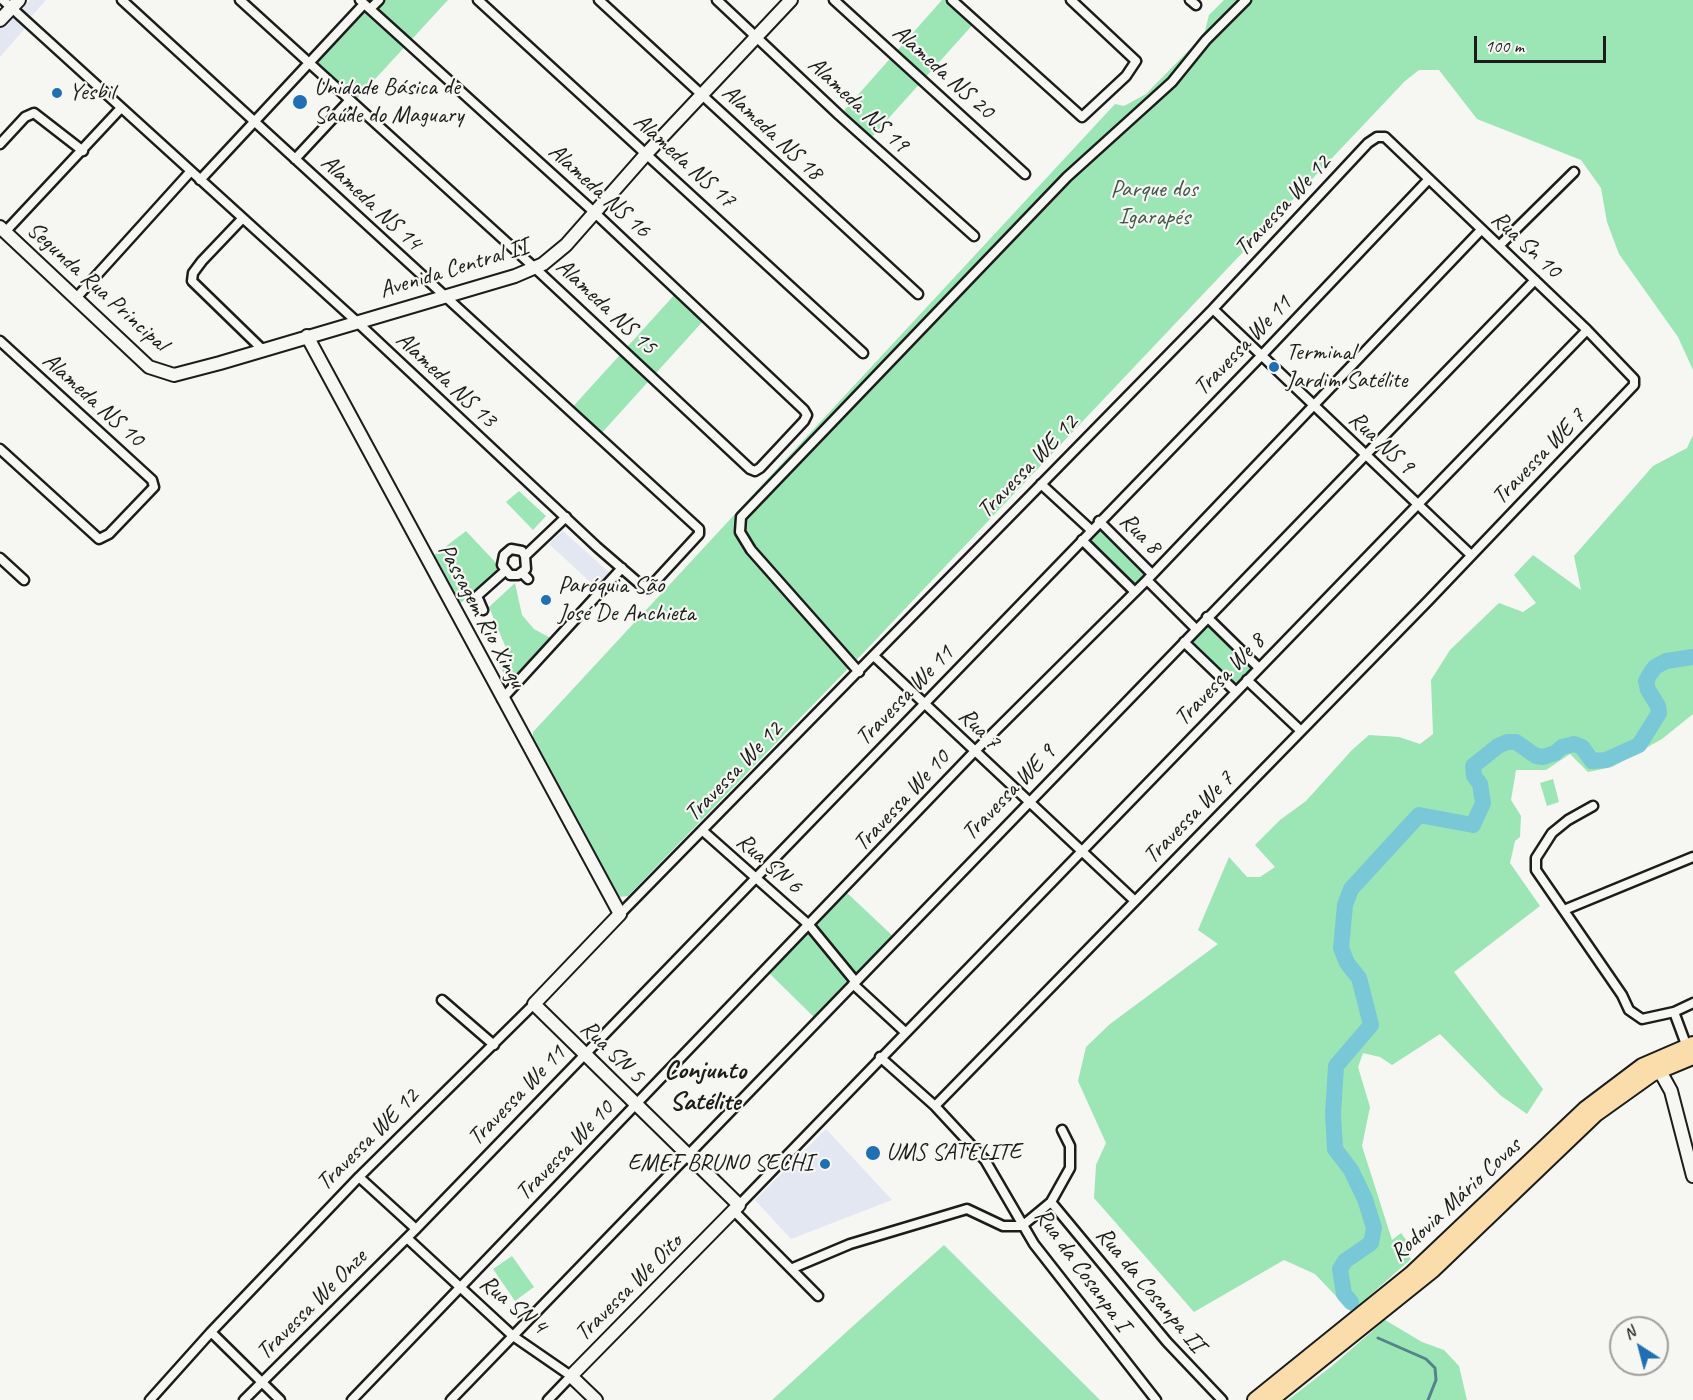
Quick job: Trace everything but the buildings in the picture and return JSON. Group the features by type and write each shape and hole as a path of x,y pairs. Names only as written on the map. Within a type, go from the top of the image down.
{"main road":[{"name":"Avenida Central II","path":"167,374 183,373 264,351 356,321 536,268 553,257 756,35 791,0"},
{"path":"0,20 11,2"},
{"name":"Segunda Rua Principal","path":"3,230 149,367 167,374"},
{"name":"Passagem Rio Xingu","path":"307,336 620,914"},
{"name":"Travessa WE 12","path":"534,1004 620,914"},
{"name":"Rua SN 5","path":"534,1004 687,1154 736,1208"},
{"name":"Rodovia Mário Covas","path":"1255,1400 1411,1274 1585,1109 1631,1073 1657,1065 1691,1049"},
{"path":"1657,1065 1671,1091 1693,1176"},
{"name":"Rodovia Mário Covas","path":"1271,1400 1418,1283 1596,1114 1657,1065"},
{"name":"Travessa We Oito","path":"571,1376 736,1208"},
{"name":"Rua SN 4","path":"571,1376 596,1400"}],"street":[{"name":"Alameda NS 14","path":"122,0 700,531"},
{"name":"Alameda NS 15","path":"240,0 536,268 753,471 760,468 807,415"},
{"path":"200,180 307,62 364,4 379,0"},
{"name":"Alameda NS 17","path":"478,0 863,352"},
{"name":"Alameda NS 18","path":"599,0 918,294"},
{"name":"Alameda NS 19","path":"717,0 839,115 974,236"},
{"name":"Alameda NS 20","path":"834,0 1025,174"},
{"path":"952,0 1080,117 1085,116 1126,76 1136,61 1071,0"},
{"path":"858,672 751,550 740,532 741,517 1067,177 1172,82 1206,39 1246,0"},
{"name":"Alameda NS 13","path":"11,2 121,108 356,321 566,518 641,585 650,587 700,531"},
{"name":"Alameda NS 16","path":"364,4 594,212 807,415"},
{"path":"295,159 349,101"},
{"path":"3,230 83,150 121,108"},
{"path":"0,144 25,117 34,113 83,150"},
{"name":"Travessa We 12","path":"1213,309 1368,143 1377,137 1385,136"},
{"name":"Rua Sn 10","path":"1385,136 1587,330 1634,379 1634,385"},
{"path":"77,297 190,171"},
{"path":"1499,246 1574,172"},
{"name":"Travessa We 11","path":"407,1238 926,703 1099,521 1262,356 1429,179"},
{"path":"242,219 202,261 193,273 192,281 264,351"},
{"name":"Travessa We 10","path":"352,1400 974,752 1150,577 1481,230"},
{"name":"Travessa WE 9","path":"451,1400 1535,280"},
{"name":"Rua NS 9","path":"1213,309 1471,555"},
{"name":"Travessa WE 12","path":"875,657 1213,309"},
{"name":"Travessa We 8","path":"880,1057 1082,853 1587,330"},
{"name":"Alameda NS 10","path":"0,341 152,480 154,489 107,536 96,537 0,449"},
{"name":"Travessa WE 7","path":"1471,555 1634,385"},
{"name":"Rua 8","path":"1041,484 1091,530"},
{"path":"525,556 566,518"},
{"name":"Rua 8","path":"1099,521 1196,629"},
{"name":"Rua 8","path":"1082,540 1135,592"},
{"path":"511,549 522,552 525,556 525,576 505,571 502,560 511,549"},
{"name":"Travessa We 7","path":"935,1106 1471,555"},
{"path":"0,558 24,580"},
{"path":"502,699 622,568"},
{"path":"483,610 477,596 505,571"},
{"path":"1208,617 1259,668"},
{"path":"1184,642 1236,692"},
{"name":"Travessa We 12","path":"620,914 875,657"},
{"name":"Rua 7","path":"875,657 1135,901"},
{"path":"1247,681 1301,732"},
{"path":"1593,806 1552,833 1536,858 1536,870 1635,1016 1649,1019 1674,1012 1693,1003"},
{"name":"Rua SN 6","path":"703,831 754,879 809,925 854,982"},
{"path":"1564,910 1693,857"},
{"path":"854,982 905,1032"},
{"path":"442,1000 494,1045"},
{"name":"Travessa WE 12","path":"150,1400 211,1332 359,1177 534,1004"},
{"path":"1674,1012 1691,1049"},
{"path":"818,1296 736,1208 880,1057"},
{"name":"Rua da Cosanpa I","path":"880,1057 935,1106 985,1160 1005,1190 1022,1226 1156,1400"},
{"path":"793,1268 850,1244 967,1209 997,1224 1022,1226 1051,1202 1070,1168 1070,1146 1062,1130"},
{"path":"359,1177 416,1228"},
{"name":"Rua da Cosanpa II","path":"1051,1202 1167,1342 1222,1400"},
{"name":"Rua SN 4","path":"407,1238 513,1336 571,1376"},
{"name":"Travessa We Onze","path":"244,1400 407,1238"},
{"path":"211,1332 280,1400"},
{"name":"Travessa We Oito","path":"548,1400 571,1376"}],"shaded area":[{"path":"30,0 46,0 28,20 19,12"},
{"path":"13,14 27,26 0,57 0,29"},
{"path":"563,531 612,575 599,590 549,544"},
{"name":"EMEF BRUNO SECHI","path":"826,1129 892,1200 791,1239 755,1200"}],"green space":[{"path":"383,0 448,0 353,103 308,64 363,5 372,12"},
{"path":"942,0 956,0 977,20 869,140 841,114"},
{"name":"Parque dos Igarapés","path":"1224,0 1693,0 1693,370 1678,337 1619,254 1607,222 1601,188 1581,160 1477,119 1439,70 1419,70 1405,81 866,650 628,896 618,897 533,741 533,732 1115,104 1124,106 1146,94 1190,49 1205,31 1209,15"},
{"path":"677,292 705,319 598,437 569,411"},
{"path":"1693,435 1693,714 1662,739 1612,767 1588,772 1570,754 1546,770 1516,770 1511,800 1521,816 1520,837 1515,841 1510,863 1540,906 1454,972 1543,1089 1527,1114 1500,1095 1440,1034 1392,1065 1380,1057 1363,1053 1358,1067 1370,1107 1362,1146 1392,1240 1401,1233 1407,1241 1402,1246 1411,1259 1351,1312 1315,1274 1284,1260 1194,1312 1094,1198 1096,1165 1106,1143 1078,1081 1086,1047 1110,1024 1218,944 1198,930 1229,857 1247,877 1260,877 1275,867 1255,845 1280,820 1306,801 1352,750 1369,735 1399,737 1420,744 1433,734 1431,680 1450,650 1499,603 1523,612 1536,603 1514,575 1533,555 1581,590 1574,556 1653,466 1687,448"},
{"path":"519,491 546,516 533,530 506,502"},
{"path":"1101,527 1148,574 1134,587 1088,541"},
{"path":"466,531 497,564 500,572 458,605 432,557"},
{"path":"515,583 522,615 534,629 554,640 510,684 500,667 508,653 489,607"},
{"path":"1208,623 1252,667 1235,684 1191,640"},
{"path":"1553,779 1559,802 1547,806 1540,783"},
{"path":"845,891 897,940 818,1021 767,971"},
{"path":"944,1245 1100,1400 772,1400 853,1326"},
{"path":"512,1256 534,1287 515,1301 493,1269"},
{"path":"1385,1320 1422,1342 1444,1350 1459,1366 1467,1400 1288,1400 1332,1366"}],"waterway":[{"path":"1351,1302 1344,1294 1340,1269 1345,1261 1371,1243 1374,1228 1365,1199 1351,1170 1335,1149 1333,1114 1336,1066 1371,1025 1359,978 1347,963 1341,948 1345,905 1351,889 1419,815 1473,825 1483,803 1480,784 1474,776 1473,766 1498,746 1507,742 1516,742 1536,756 1543,757 1555,753 1562,747 1574,744 1582,747 1592,761 1606,760 1639,745 1659,713 1658,706 1648,690 1646,681 1650,674 1655,667 1666,661 1693,657"},
{"path":"1378,1338 1426,1359 1435,1368 1436,1380 1428,1400"}],"place":[{"name":"Yesbil","path":"57,93"},
{"name":"Unidade Básica de Saúde do Maguary","path":"300,102"},
{"name":"Terminal Jardim Satélite","path":"1274,367"},
{"name":"Paróquia São José De Anchieta","path":"546,600"},
{"name":"UMS SATELITE","path":"873,1153"},
{"name":"EMEF BRUNO SECHI","path":"825,1164"}],"district":[{"name":"Conjunto Satélite","path":"705,1086"}]}
